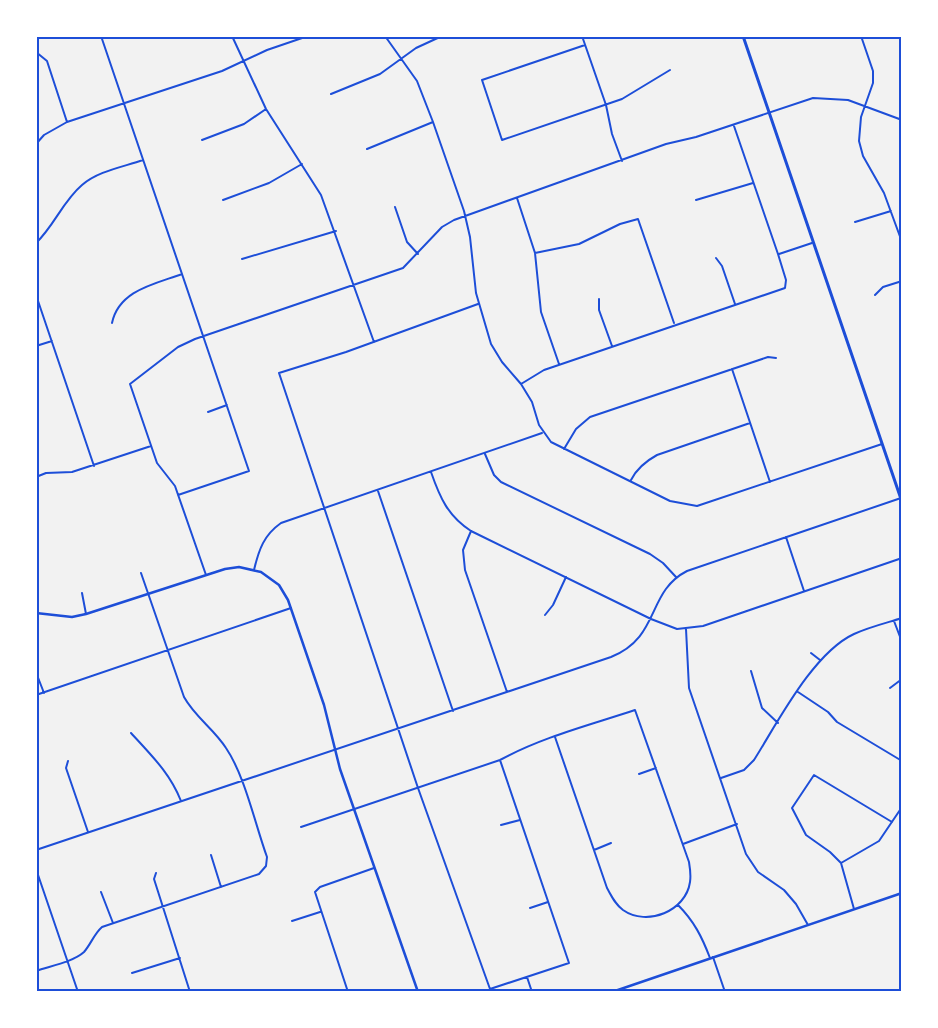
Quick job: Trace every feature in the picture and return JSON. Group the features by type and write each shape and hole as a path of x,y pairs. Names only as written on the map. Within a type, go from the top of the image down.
{"main road":[{"path":"743,36 901,500"}],"street":[{"path":"36,42 39,36"},
{"path":"100,36 249,471 178,495"},
{"path":"232,36 266,109 303,164 321,195 336,231 374,342"},
{"path":"36,144 44,135 67,122 222,71 271,48 308,36"},
{"path":"385,36 417,81 433,122 465,216 478,304 496,353 521,384 532,402 543,432 551,442 670,501 697,506 882,444"},
{"path":"331,94 380,74 416,48 442,36"},
{"path":"582,36 606,105 612,134 622,161"},
{"path":"861,36 873,72 873,83 859,128 859,141 863,156 884,193 902,242"},
{"path":"585,45 482,80 502,140 606,105 627,96 670,70"},
{"path":"36,52 47,61 67,122"},
{"path":"206,575 178,495 170,478 157,463 130,384 178,347 204,336 403,268 442,227 465,216 666,144 734,125 814,98 839,98 865,105 902,120"},
{"path":"202,140 244,124 266,109"},
{"path":"367,149 433,122"},
{"path":"521,384 538,372 559,364 785,288 786,280 778,254 734,125"},
{"path":"36,243 83,184 94,177 144,160"},
{"path":"223,200 270,183 303,164"},
{"path":"696,200 753,182"},
{"path":"517,198 535,253 541,312 559,364"},
{"path":"395,207 407,242 418,254"},
{"path":"855,222 891,211"},
{"path":"535,253 579,244 620,224 638,218 674,324"},
{"path":"242,259 336,231"},
{"path":"778,254 812,242"},
{"path":"716,258 722,266 736,304"},
{"path":"112,323 114,314 123,301 136,290 182,274"},
{"path":"875,295 883,287 902,281"},
{"path":"36,295 94,466"},
{"path":"599,299 599,310 612,346"},
{"path":"478,304 374,342 278,373 418,788 490,988 569,963 500,760"},
{"path":"36,346 52,341"},
{"path":"564,449 576,429 590,417 768,357 776,358"},
{"path":"732,369 770,482"},
{"path":"208,412 227,405"},
{"path":"631,480 637,469 647,460 657,455 750,423"},
{"path":"254,570 260,547 269,532 281,523 485,454 543,432"},
{"path":"36,477 46,473 72,472 151,446"},
{"path":"485,454 494,476 501,482 650,554 663,563 676,577"},
{"path":"431,472 438,493 450,514 471,530 651,619 677,629 703,626 902,558"},
{"path":"377,490 453,711"},
{"path":"36,850 241,780 399,730 623,653 638,640 651,619 666,587 676,577 786,537 901,500"},
{"path":"471,530 463,550 465,570 507,692"},
{"path":"786,537 804,591"},
{"path":"36,613 72,617 86,614 224,569 239,567 261,572 279,585 291,608 320,691 335,749 354,809 418,992"},
{"path":"36,970 78,956 85,951 94,934 102,927 258,874 266,866 266,857 241,780 226,746 190,707 184,697 166,651 141,573"},
{"path":"545,615 553,605 566,577"},
{"path":"82,593 86,614"},
{"path":"36,695 291,608"},
{"path":"721,778 744,770 754,760 820,660 854,634 902,618"},
{"path":"894,621 902,642"},
{"path":"686,629 690,688 751,863 766,880 784,890 796,904 808,925"},
{"path":"812,653 820,660"},
{"path":"751,671 762,708 778,723"},
{"path":"38,675 44,693"},
{"path":"890,688 902,679"},
{"path":"798,692 828,712 837,722 902,761"},
{"path":"301,827 500,760 521,748 635,710 689,862 690,882 678,905 652,917 638,916 625,911 614,902 607,888 555,737"},
{"path":"131,733 166,772 174,783 181,801"},
{"path":"68,760 66,768 88,832"},
{"path":"639,774 656,768"},
{"path":"854,909 841,863 830,852 806,835 792,808 814,775 892,822"},
{"path":"841,863 879,841 902,807"},
{"path":"502,825 520,820"},
{"path":"683,844 737,824"},
{"path":"594,850 611,843"},
{"path":"211,855 221,887"},
{"path":"348,992 320,912 315,892 320,887 374,868"},
{"path":"36,869 78,992"},
{"path":"156,873 154,879 190,992"},
{"path":"101,892 113,923"},
{"path":"612,992 624,990 711,958 902,893"},
{"path":"530,908 548,902"},
{"path":"678,905 697,928 725,992"},
{"path":"292,921 320,912"},
{"path":"132,973 180,958"},
{"path":"527,977 532,992"}]}
